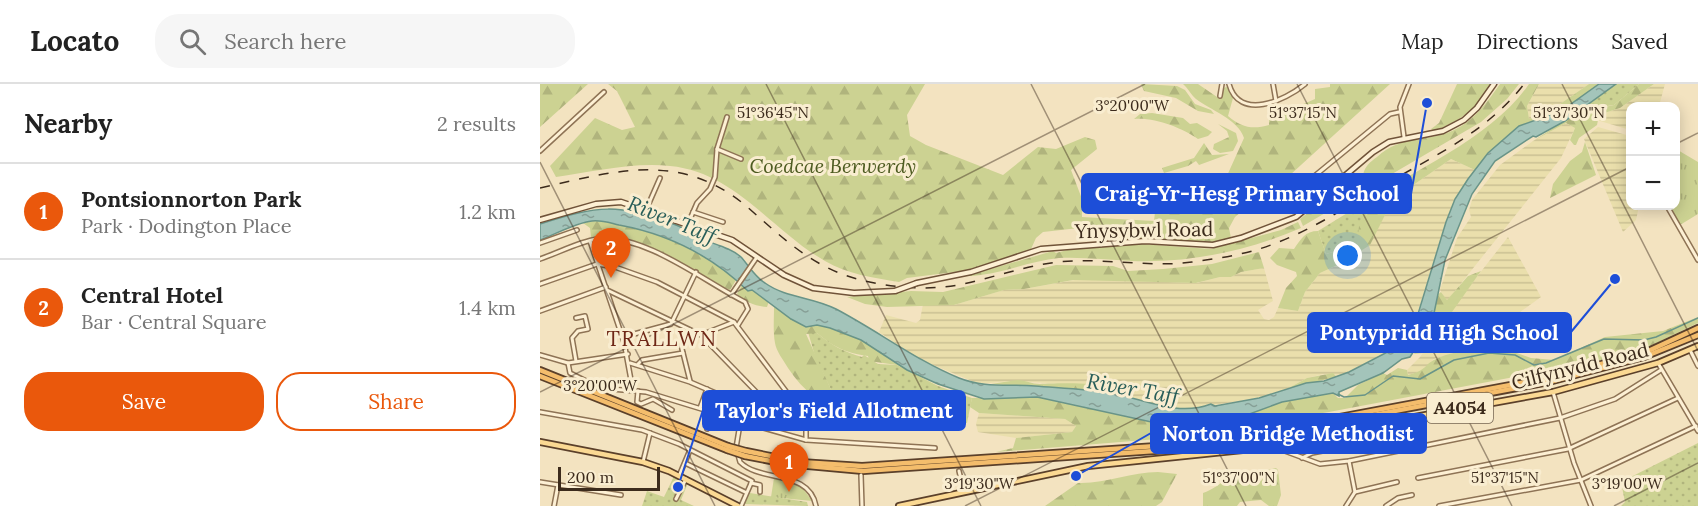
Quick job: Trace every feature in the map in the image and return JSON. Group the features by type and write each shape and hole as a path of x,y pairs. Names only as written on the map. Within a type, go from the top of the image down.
{"highway":[{"path":"745,454 800,462 862,466 1201,443 1547,378 1644,353 1698,328"},
{"path":"540,376 745,454 786,465 863,471 1198,448 1549,382 1644,357 1698,335"},
{"path":"540,370 727,448"}],"main road":[{"name":"Ynysybwl Road","path":"540,220 609,202 621,202 732,240 790,279 813,288 855,293 895,291 916,283 970,272 1041,249 1145,241 1213,245 1281,224 1314,203 1373,152 1404,137 1437,132 1452,127 1477,108 1494,84"},
{"name":"Cilfynydd Road","path":"964,492 1098,465 1273,447 1315,435 1553,392 1658,363 1698,346"},
{"path":"540,442 643,462 679,476 740,506"},
{"name":"A4054","path":"899,506 964,492"}],"street":[{"path":"1220,96 1222,84"},
{"path":"1229,84 1234,95 1244,103 1259,106 1276,101 1305,84"},
{"path":"1273,84 1276,101"},
{"path":"1404,137 1399,112 1409,84"},
{"path":"540,152 603,92"},
{"path":"1314,203 1305,188 1306,183 1390,114 1399,112"},
{"path":"687,225 715,177 717,149 727,117"},
{"path":"717,149 741,159"},
{"path":"1318,174 1330,188"},
{"path":"646,210 660,178"},
{"path":"1669,210 1698,260"},
{"path":"693,212 723,222"},
{"path":"540,243 578,230"},
{"path":"540,259 590,241 604,239 646,248 696,272 745,303 748,309 736,323 701,335"},
{"path":"590,241 628,354 633,391"},
{"path":"731,295 756,258"},
{"path":"540,284 597,264 632,272 736,323 806,418 806,440"},
{"path":"623,337 672,324 696,272"},
{"path":"540,311 607,289 701,335 766,402 802,412"},
{"path":"576,318 585,316 590,328 578,331 572,338 576,362"},
{"path":"681,345 690,382"},
{"path":"1690,350 1698,366"},
{"path":"638,364 642,360 683,353"},
{"path":"540,355 569,365 628,354"},
{"path":"630,363 690,382 762,413"},
{"path":"1439,506 1581,480 1697,428 1658,363"},
{"path":"569,365 570,374 600,388 638,392 700,408 734,419 740,424 757,426 806,440 935,448"},
{"path":"1273,447 1320,464 1349,460 1562,417 1615,399 1661,370"},
{"path":"700,408 707,389"},
{"path":"638,392 637,402 641,404 653,399 672,410"},
{"path":"1553,392 1570,449 1591,505"},
{"path":"1418,478 1570,449 1678,398"},
{"path":"757,426 766,402"},
{"path":"806,418 822,407"},
{"path":"540,411 650,433 690,450 751,482 760,483 760,492"},
{"path":"706,429 712,412"},
{"path":"740,424 736,448 740,462 750,469 798,483 811,492 816,506"},
{"path":"643,462 650,433"},
{"path":"1301,459 1312,453 1405,435"},
{"path":"679,476 690,450"},
{"path":"1346,506 1355,492 1349,460"},
{"path":"685,463 746,493"},
{"path":"959,471 964,492"},
{"path":"861,475 862,506"},
{"path":"676,499 686,480"},
{"path":"540,482 621,495"},
{"path":"740,506 751,482"},
{"path":"1355,492 1397,482"},
{"path":"554,506 558,485"},
{"path":"1386,506 1398,498 1412,495"}],"shaded area":[{"path":"1539,84 1589,84 1560,104 1529,120 1527,106"},
{"path":"1654,84 1665,84 1660,102 1628,102"},
{"path":"1626,104 1626,129 1590,118"},
{"path":"1566,123 1575,128 1561,158 1447,301 1440,290 1457,238 1471,217 1469,210 1472,200 1500,165 1533,141"},
{"path":"1598,127 1626,135 1626,210 1638,210 1636,220 1623,232 1584,139"},
{"path":"1451,159 1475,170 1455,199 1413,327 1403,344 1342,375 1324,374 1307,378 1285,390 1259,398 1181,410 1128,397 1117,389 1104,386 1011,381 979,384 919,359 879,332 886,315 916,323 920,320 923,304 954,305 1004,290 1024,289 1080,279 1197,283 1264,268 1273,301 1258,310 1264,319 1269,320 1274,317 1278,308 1298,311 1305,292 1320,273 1342,263 1369,245 1393,199"},
{"path":"1508,237 1541,297 1505,323 1508,338 1499,344 1481,345 1434,359 1423,371 1408,375 1407,370 1420,357 1465,292"},
{"path":"979,413 1065,419 1076,426 1072,432 1016,438 978,432 976,424"}],"green space":[{"path":"540,84 588,84 540,127"},
{"name":"Coedcae Berwerdy","path":"608,84 925,84 907,115 910,136 926,145 1003,175 1038,147 1056,149 1085,137 1095,140 1097,149 1071,170 1082,199 1082,217 1154,221 1158,185 1185,182 1197,196 1221,189 1244,138 1236,125 1196,99 1183,84 1198,84 1220,99 1222,89 1228,86 1233,98 1228,116 1242,125 1257,127 1269,125 1269,119 1315,99 1315,89 1330,87 1330,84 1390,84 1290,175 1290,190 1268,207 1264,200 1258,198 1235,217 1229,228 1231,238 1213,242 1111,240 1088,227 1043,232 1036,238 1031,249 970,270 907,278 899,282 851,272 825,261 806,249 734,191 714,179 693,171 670,166 642,165 556,177 550,166 595,118 622,130 635,127 617,91"},
{"path":"1141,84 1177,86 1185,90 1195,104 1211,110 1214,114 1198,111 1176,98 1144,91"},
{"path":"1457,84 1491,84 1486,93 1467,113 1434,131 1431,129 1439,123"},
{"path":"1500,84 1519,84 1507,99 1481,122 1303,226 1300,219 1348,181 1363,175 1368,164 1386,150 1405,142 1444,134 1461,126 1480,110"},
{"path":"1529,84 1539,84 1527,106 1529,119 1560,104 1589,84 1599,84 1561,111 1519,126 1488,153 1475,170 1451,159 1393,199 1370,245 1342,263 1320,273 1305,292 1298,311 1278,308 1286,288 1297,276 1296,272 1277,265 1270,258 1279,248 1294,249 1301,239 1314,231 1318,231 1326,254 1357,245 1359,226 1367,214 1360,212 1358,205 1473,137 1495,121 1514,103"},
{"path":"1616,84 1639,84 1614,105 1600,107 1590,116 1577,113"},
{"path":"1639,84 1654,84 1620,108 1592,117 1598,120 1597,125 1579,138 1576,145 1570,140 1575,128 1566,123 1533,141 1577,113 1587,117 1594,113 1595,109 1614,105"},
{"path":"1152,113 1183,118 1190,124 1197,123 1212,132 1198,139 1168,124 1134,119 1140,114"},
{"path":"1218,124 1236,133 1238,141 1233,151 1220,153 1213,149 1214,144 1229,137 1227,131"},
{"path":"1585,142 1596,175 1550,198 1553,184 1570,161 1582,152"},
{"path":"1204,143 1212,155 1229,154 1199,165 1196,161 1188,166 1164,173 1162,168 1194,158"},
{"path":"1680,151 1698,162 1698,214 1680,225 1672,210 1680,210"},
{"path":"1357,207 1360,212 1367,214 1357,245 1326,254 1318,231"},
{"path":"610,221 649,230 687,247 736,280 730,290 647,246 611,236 591,237 590,228 583,223"},
{"path":"1298,222 1301,228 1281,236 1240,249 1197,258 1132,261 1059,258 989,274 966,276 1053,251 1056,253 1075,248 1141,244 1211,249 1281,230"},
{"path":"1259,252 1264,268 1196,283 1073,280 1024,289 1004,290 954,305 887,307 865,304 847,297 911,291 943,292 1056,265 1113,266 1128,271 1163,269 1212,264"},
{"path":"1481,271 1423,353 1414,354 1432,323 1436,296 1441,292 1447,300 1468,276"},
{"path":"742,285 748,291 752,289 769,301 767,307 758,306 740,297 737,294"},
{"path":"774,307 806,326 817,325 830,328 861,340 907,370 897,365 869,361 868,356 841,349 817,333 806,334 833,394 853,405 879,411 896,408 910,416 909,418 857,415 841,411 813,396 800,384 777,349 774,334"},
{"path":"1698,317 1698,323 1648,347 1594,362 1329,412 1170,438 996,452 1013,448 1016,438 1072,432 1076,426 1065,419 979,413 970,407 972,398 1037,397 1156,423 1191,424 1244,416 1282,402 1333,393 1338,398 1345,398 1358,385 1383,373 1387,375 1398,368 1407,370 1408,375 1445,355 1491,346 1508,338 1511,351 1531,358 1554,360 1605,337 1663,331"},
{"path":"808,332 817,333 849,353 862,357 864,355 878,364 897,365 938,386 972,398 967,423 871,409 853,405 833,394 815,356"},
{"path":"1333,373 1336,376 1342,375 1285,390 1307,378"},
{"path":"1017,380 1037,384 1074,383 1101,386 1113,388 1128,397 1111,393 991,384"},
{"path":"1698,443 1698,506 1621,506 1625,502 1621,482"},
{"path":"1276,468 1281,495 1277,506 1269,506 1261,500 1240,502 1237,506 1203,506 1203,493 1228,478 1239,476 1257,483 1262,480 1263,471"},
{"path":"1158,472 1177,474 1162,502 1156,506 1045,506 1078,483"},
{"path":"674,476 688,483 681,500 694,506 642,506 647,491 664,497"},
{"path":"774,478 802,487 812,501 771,497"},
{"path":"750,493 807,502 808,506 744,504"}],"water":[{"path":"1599,84 1616,84 1565,121 1536,137 1533,136 1495,161 1472,194 1445,260 1432,323 1410,357 1402,359 1383,373 1339,392 1339,396 1333,393 1282,402 1244,416 1191,424 1156,423 1037,397 984,399 938,384 907,370 861,340 830,328 817,325 806,327 791,319 752,290 748,291 720,267 704,257 655,234 603,221 592,221 572,226 540,240 540,224 578,213 608,209 638,213 676,225 704,240 733,251 758,278 773,288 836,309 928,363 959,378 987,384 1102,392 1173,408 1198,408 1211,404 1215,406 1259,398 1306,383 1324,381 1349,372 1403,344 1418,314 1455,199 1468,179 1488,153 1519,126 1561,111"}],"waterway":[{"path":"1338,394 1344,397 1365,395 1393,376 1420,379 1454,360 1489,353 1515,355 1534,365 1546,363 1604,339 1644,340 1698,318"}],"railway":[{"path":"540,188 594,176 646,170 671,171 696,177 720,188 745,205 798,250 827,268 861,280 899,287 950,286 1058,262 1175,264 1256,250 1318,223 1460,141 1495,115 1524,84"}],"place":[{"name":"Craig-Yr-Hesg Primary School","path":"1427,103"},
{"name":"Central Hotel","path":"611,278"},
{"name":"Pontypridd High School","path":"1615,279"},
{"name":"Norton Bridge Methodist","path":"1076,476"},
{"name":"Taylor's Field Allotment","path":"678,487"},
{"name":"Pontsionnorton Park","path":"789,492"}],"district":[{"name":"TRALLWN","path":"662,339"}],"water label":[{"name":"River Taff","path":"672,220"},
{"name":"River Taff","path":"1133,389"}]}
